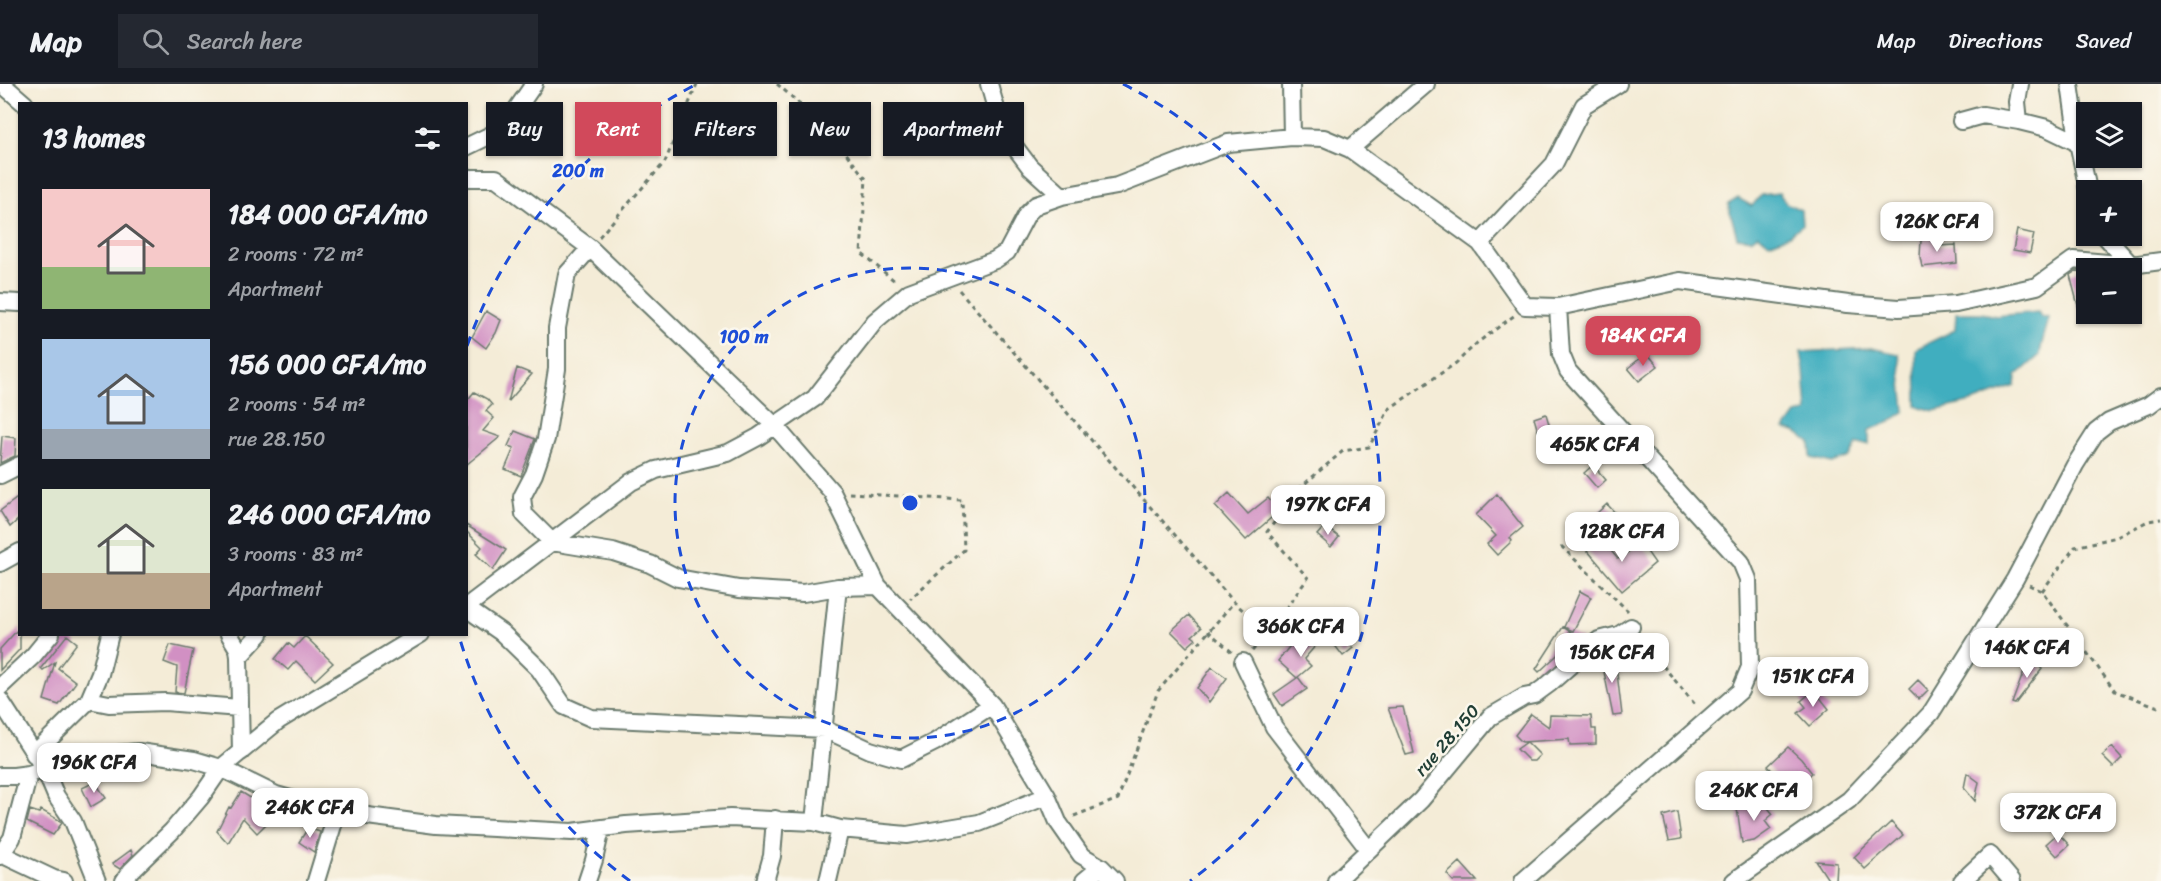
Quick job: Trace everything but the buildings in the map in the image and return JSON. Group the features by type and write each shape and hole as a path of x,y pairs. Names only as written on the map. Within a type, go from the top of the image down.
{"street":[{"path":"2,84 23,102"},
{"path":"468,146 497,132 514,113 534,84"},
{"path":"989,84 1002,130 1030,167 1062,196"},
{"path":"1291,84 1293,137"},
{"path":"1350,150 1426,84"},
{"path":"1480,243 1554,164 1584,105 1618,84"},
{"path":"2019,121 2020,84"},
{"path":"2070,84 2076,128"},
{"path":"1960,121 1983,115 2019,121 2047,128 2076,142"},
{"path":"468,605 631,482 656,470 728,453 758,437 815,398 875,321 909,292 995,261 1007,252 1036,205 1062,196 1117,186 1228,143 1293,137 1324,138 1350,150 1480,243 1525,306 1558,307 1680,281 1848,304 1899,308 1956,304 2037,286 2073,260 2076,260"},
{"path":"468,178 496,178 590,248 774,424 832,492 878,586 992,705 1047,796 1058,822 1081,855 1101,867 1115,881"},
{"path":"2114,246 2125,258"},
{"path":"590,248 567,274 557,328 557,369 546,439 534,474 522,497 524,514 552,542 612,552 650,564 678,578 739,589 803,592 838,587 878,586"},
{"path":"2142,264 2161,261"},
{"path":"0,302 18,303"},
{"path":"1523,881 1740,691 1750,667 1748,579 1741,562 1568,371 1561,354 1558,307"},
{"path":"1734,881 1849,800 1931,713 2016,579 2075,465 2096,432 2109,422 2149,405 2161,396"},
{"path":"0,475 18,466"},
{"path":"0,563 18,553"},
{"path":"814,822 838,587"},
{"path":"468,608 502,633 539,669 564,706 591,718 824,729 870,750 901,759 935,742 992,705"},
{"name":"rue 28.150","path":"1336,881 1420,800 1490,717 1541,690 1599,640 1619,635 1631,627"},
{"path":"0,687 33,656 49,636"},
{"path":"34,754 89,700 100,674 110,636"},
{"path":"231,636 238,649 239,657 241,752"},
{"path":"239,657 258,636"},
{"path":"124,881 131,871 172,831 201,797 221,768 278,721 418,636"},
{"path":"1242,662 1274,727 1368,849"},
{"path":"0,700 45,770 56,796 73,821 97,881"},
{"path":"89,700 109,704 165,702 239,708"},
{"path":"0,776 14,777 29,774 83,758 139,752 194,760 221,768 276,795 337,812 436,825 572,832 673,820 730,818 814,822 840,829 907,835 979,823 1047,796"},
{"path":"29,774 12,838 1,855 57,880"},
{"path":"316,881 337,812"},
{"path":"765,881 772,856 776,819"},
{"path":"587,881 601,829"},
{"path":"828,881 840,829"},
{"path":"1962,881 1990,855 2012,881"},
{"path":"1084,881 1101,867"}],"path":[{"path":"590,248 665,162 697,84"},
{"path":"777,84 824,125 866,179 861,253 909,292"},
{"path":"947,277 1234,602 1268,633"},
{"path":"1208,631 1242,662 1268,633 1308,578 1267,532 1302,486 1344,451 1369,447 1389,410 1456,363 1477,343 1500,328 1525,306"},
{"path":"832,492 962,500 964,550 900,609"},
{"path":"2042,591 2075,547 2117,537 2148,521 2161,519"},
{"path":"2016,579 2042,591 2115,691 2161,708"},
{"path":"1058,822 1118,800 1158,691 1234,602"}],"water":[{"path":"1779,193 1786,203 1801,210 1802,225 1789,235 1769,243 1758,234 1751,239 1737,237 1728,204 1738,198 1752,206 1761,195"},
{"path":"2038,312 2041,317 2049,318 2040,355 2016,376 2015,386 1975,401 1934,411 1917,406 1916,349 1955,330 1956,313 1981,313 1996,316"},
{"path":"1871,348 1899,354 1905,411 1890,422 1869,430 1869,444 1857,444 1850,457 1832,463 1811,458 1810,442 1795,432 1785,429 1796,414 1807,412 1801,352"}]}
